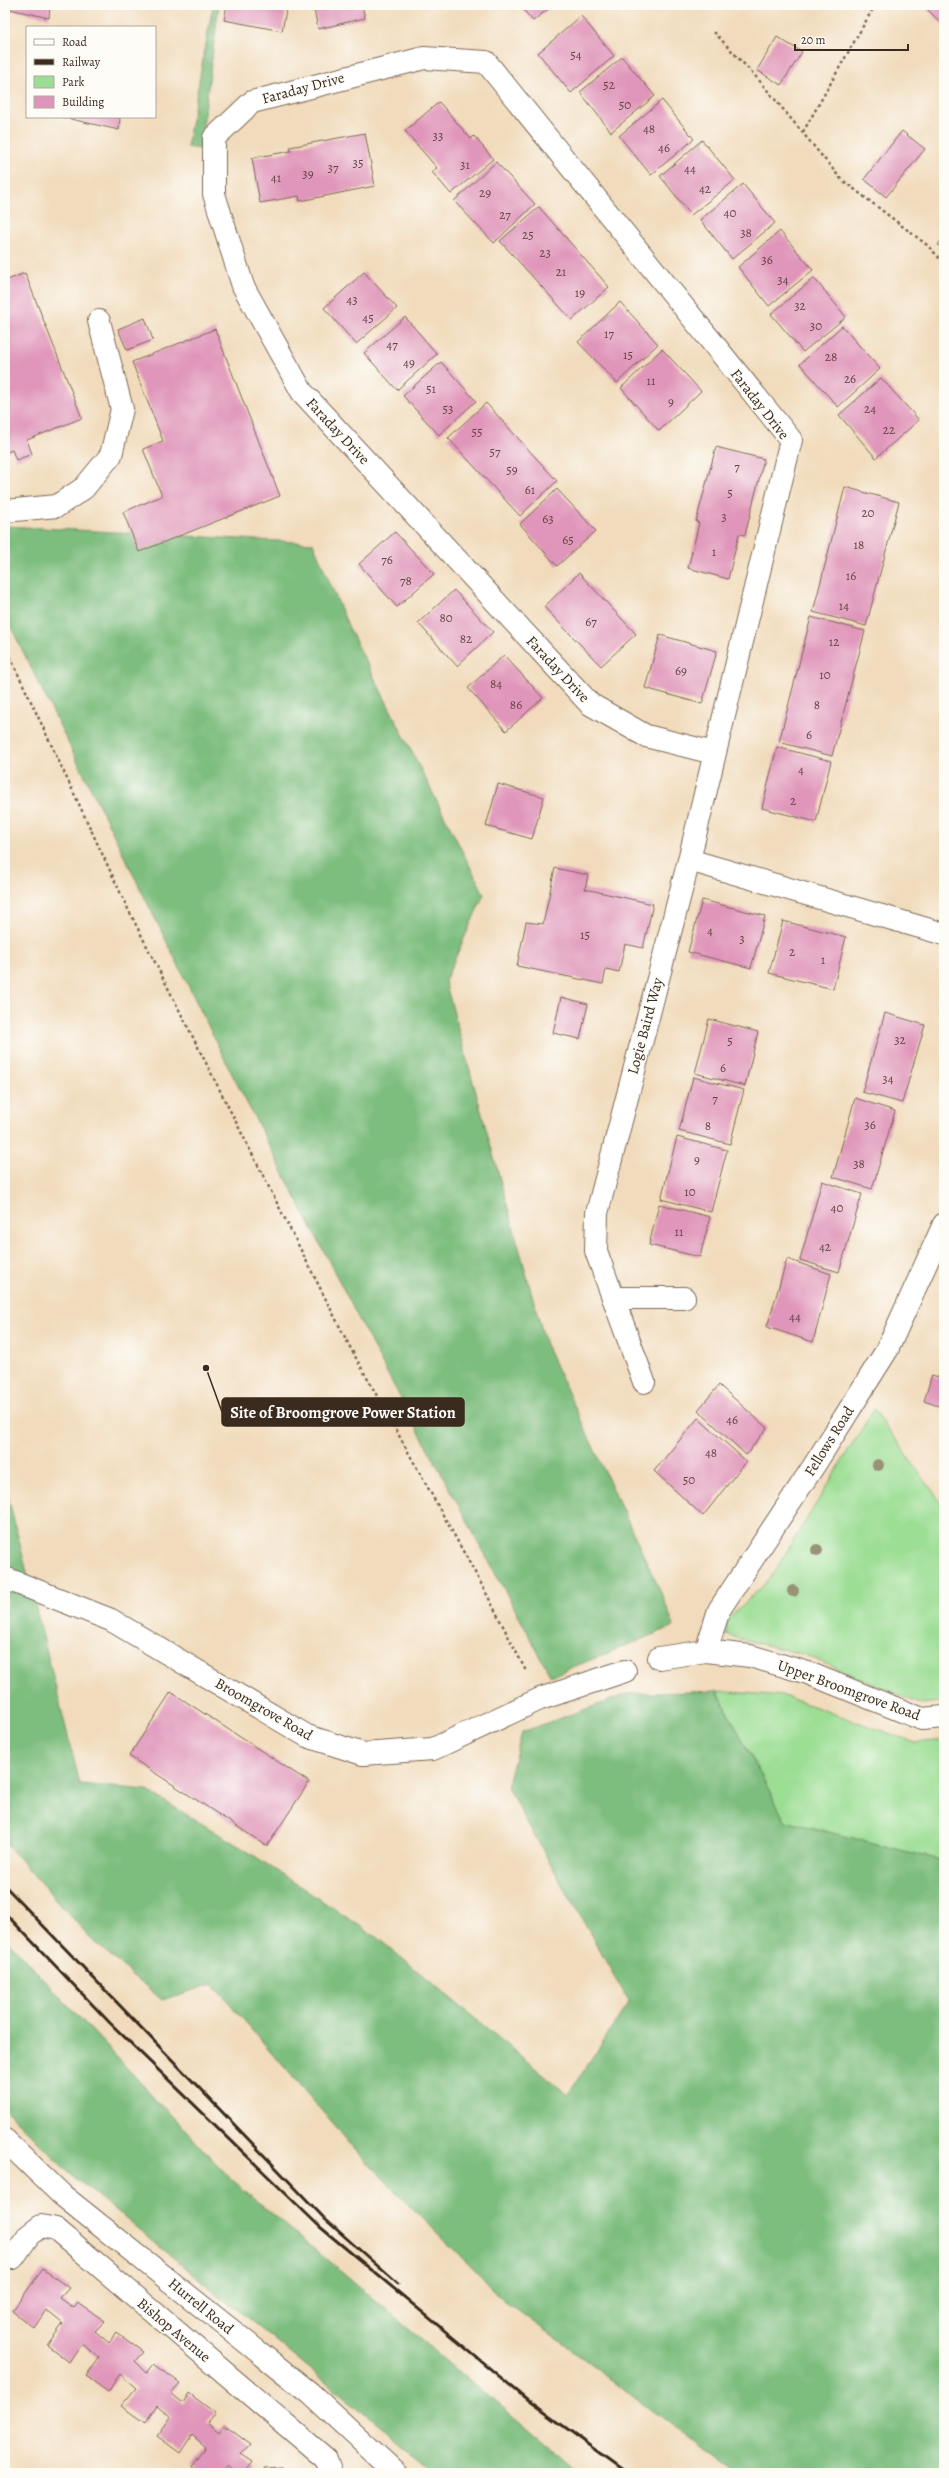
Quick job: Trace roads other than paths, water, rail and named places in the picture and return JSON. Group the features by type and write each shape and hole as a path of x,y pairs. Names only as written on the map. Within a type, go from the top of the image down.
{"street":[{"name":"Faraday Drive","path":"424,58 486,62 791,440 714,753 646,736 590,704 302,392 243,286 214,194 214,138 252,102 424,58"},
{"path":"5,511 57,506 84,488 111,455 122,409 99,321"},
{"name":"Logie Baird Way","path":"644,1382 596,1251 597,1213 689,860 714,753"},
{"path":"689,860 944,934"},
{"name":"Fellows Road","path":"706,1651 718,1610 815,1464 887,1350 944,1224"},
{"path":"613,1298 684,1298"},
{"name":"Broomgrove Road","path":"5,1578 111,1620 307,1736 363,1754 433,1749 540,1699 625,1671"},
{"name":"Upper Broomgrove Road","path":"659,1658 706,1651 750,1656 808,1672 922,1719 944,1717"},
{"name":"Hurrell Road","path":"5,2140 62,2195 310,2393 396,2473"},
{"name":"Bishop Avenue","path":"13,2258 29,2235 41,2226 56,2229 326,2459 331,2473"}],"railway":[{"path":"5,1886 326,2220 398,2284"},
{"path":"5,1913 110,2023 320,2227 529,2401 628,2473"}],"place":[{"name":"Site of Broomgrove Power Station","path":"206,1368"}]}
